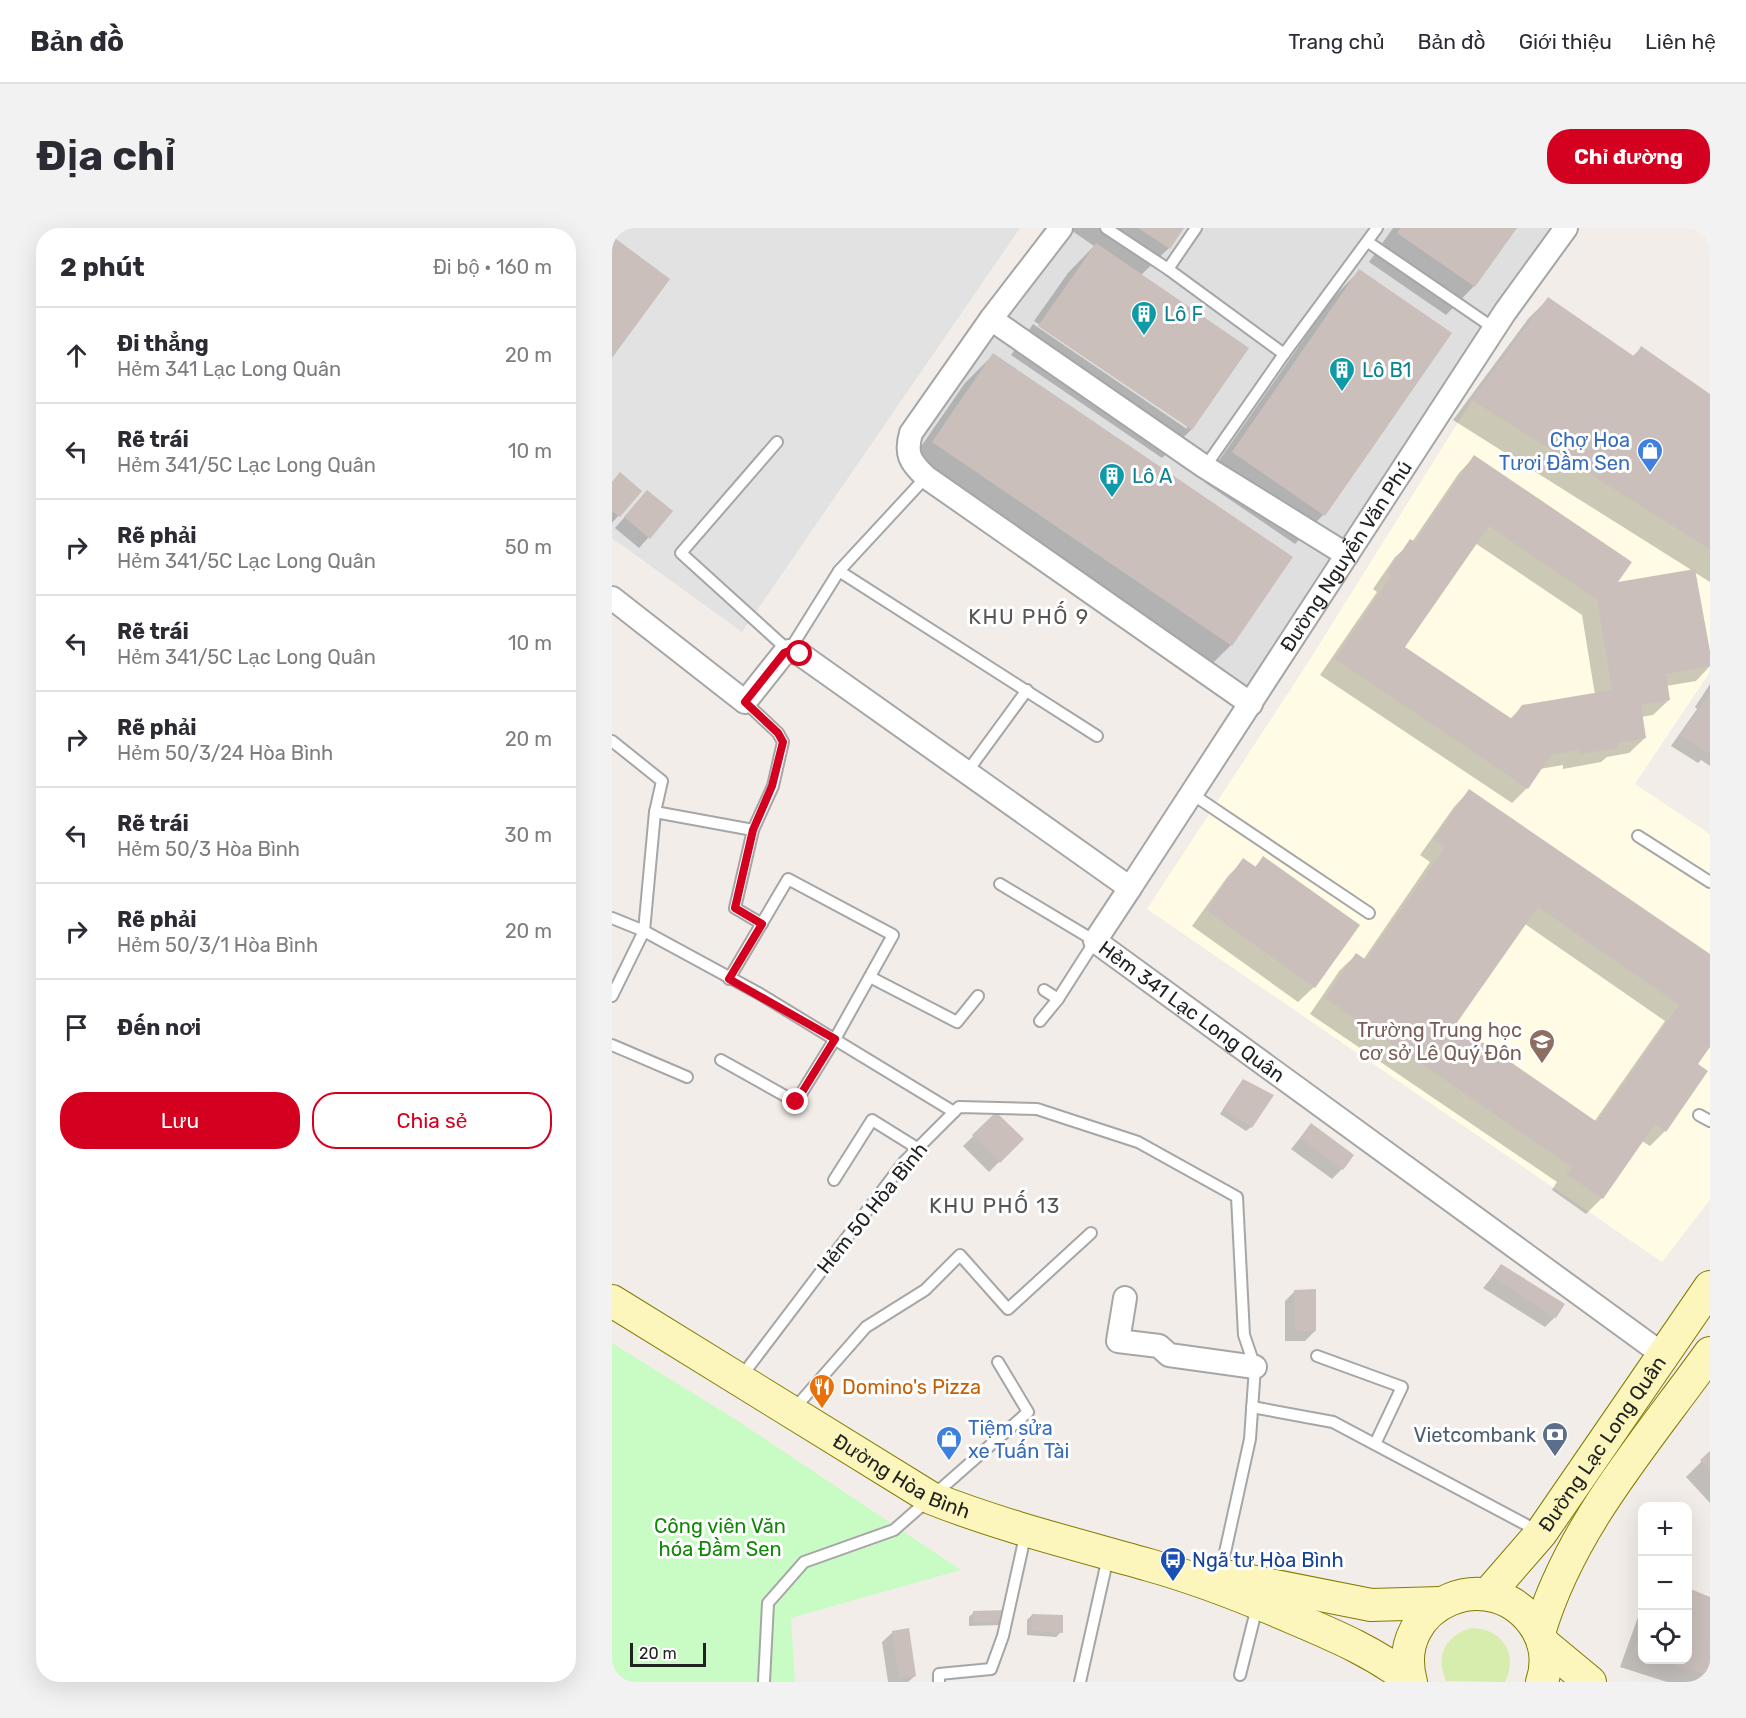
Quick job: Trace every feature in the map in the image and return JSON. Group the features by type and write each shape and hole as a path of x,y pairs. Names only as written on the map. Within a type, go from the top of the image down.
{"main road":[{"name":"Đường Lạc Long Quân","path":"1488,1594 1541,1533 1710,1287"},
{"name":"Đường Hòa Bình","path":"612,1301 931,1498 1026,1531 1181,1575 1258,1603 1358,1646 1385,1660 1410,1681"},
{"name":"Đường Lạc Long Quân","path":"1541,1638 1556,1586 1593,1515 1710,1353"},
{"name":"Đường Hòa Bình","path":"1181,1575 1220,1575 1371,1605 1440,1603"},
{"path":"1410,1681 1409,1648 1415,1630 1427,1614 1440,1603 1472,1593 1488,1594 1518,1607 1530,1619 1541,1638 1590,1682"},
{"path":"1541,1638 1546,1666 1542,1682"}],"street":[{"path":"1061,228 992,319 911,433 906,450 911,463 926,477 1251,704"},
{"name":"Đường Nguyễn Văn Phú","path":"1130,888 1494,329 1566,228"},
{"path":"992,319 1205,467 1347,555"},
{"path":"612,598 745,702 780,657 789,651 800,654 1130,888"},
{"name":"Hẻm 341 Lạc Long Quân","path":"1130,888 1095,941 1662,1354"},
{"path":"1125,1298 1118,1341 1159,1346 1169,1355 1255,1367"}],"lane":[{"path":"1106,228 1168,269 1284,354"},
{"path":"1168,269 1197,228"},
{"path":"1205,467 1284,354 1377,228"},
{"path":"1368,242 1494,329"},
{"path":"777,442 681,553 768,629 789,651 839,571 926,477"},
{"path":"839,571 1097,736"},
{"path":"967,772 1028,690"},
{"path":"745,702 778,733 783,742 772,786 753,830 735,908 762,924"},
{"path":"612,741 663,781 654,812 645,931 612,996"},
{"path":"1192,794 1369,914"},
{"path":"654,812 753,830"},
{"path":"1638,836 1710,882"},
{"path":"721,1060 796,1102 835,1039 893,935 788,879 729,979"},
{"path":"1000,884 1095,941 1058,999 1040,1021"},
{"path":"612,918 645,931 835,1039 954,1112 959,1107 1037,1109 1138,1142 1237,1197 1244,1335 1255,1367 1250,1439 1220,1575"},
{"path":"870,977 957,1022 978,996"},
{"path":"1044,990 1058,999"},
{"path":"612,1045 687,1077"},
{"name":"Hẻm 50 Hòa Bình","path":"740,1379 904,1162 954,1112"},
{"path":"1699,1115 1710,1121"},
{"path":"834,1180 872,1120 917,1148"},
{"path":"791,1411 866,1327 925,1290 960,1255 1008,1309 1091,1233"},
{"path":"1317,1356 1402,1388 1375,1444"},
{"path":"764,1682 768,1603 804,1562 894,1530 1028,1412 998,1362"},
{"path":"1252,1407 1333,1422 1541,1533"},
{"path":"939,1682 939,1674 992,1669 1003,1636 1026,1531"},
{"path":"1080,1682 1109,1554"},
{"path":"1240,1675 1258,1603"}],"shaded area":[{"path":"612,228 1020,228 742,632 612,538"},
{"path":"1044,228 1556,228 1248,694 926,469 909,429"},
{"path":"1472,400 1710,549 1710,672 1635,784 1710,834 1710,1200 1662,1262 1147,909 1307,664"}],"green space":[{"name":"Công viên Văn hóa Đầm Sen","path":"612,1343 738,1421 961,1570 791,1618 795,1682 612,1682"},
{"path":"1471,1628 1491,1632 1505,1644 1510,1662 1505,1682 1446,1681 1442,1663 1445,1648 1455,1636"}],"building":[{"path":"1138,228 1184,228 1170,249"},
{"path":"1400,228 1517,228 1475,287 1397,233"},
{"path":"612,236 670,279 612,358"},
{"name":"Lô F","path":"1096,243 1249,348 1192,430 1038,326"},
{"name":"Lô B1","path":"1359,269 1452,333 1325,516 1232,452"},
{"name":"Chợ Hoa Tươi Đầm Sen","path":"1548,297 1635,357 1641,346 1710,394 1710,549 1472,400"},
{"name":"Lô A","path":"993,353 1293,557 1232,646 932,442"},
{"path":"1474,455 1632,562 1618,582 1695,569 1710,651 1710,666 1666,674 1670,700 1641,705 1646,738 1618,743 1618,748 1579,754 1578,750 1551,755 1528,789 1335,659 1391,576 1387,573 1410,539 1415,542","holes":["1489,526 1597,600 1612,690 1522,705 1512,719 1405,647"]},
{"path":"620,472 642,491 620,517 612,511 612,482"},
{"path":"647,490 673,511 650,539 624,517"},
{"path":"1710,693 1710,753 1709,754 1680,735"},
{"path":"1469,789 1710,954 1710,1047 1698,1064 1708,1071 1666,1132 1655,1124 1603,1199 1566,1174 1572,1167 1325,998 1356,953 1366,960 1445,847 1434,839","holes":["1538,907 1679,1005 1597,1122 1456,1024"]},
{"path":"1263,856 1360,925 1315,988 1206,910 1243,858 1256,867"},
{"path":"1243,1079 1274,1095 1252,1128 1223,1109"},
{"path":"996,1112 1024,1139 1000,1163 972,1135"},
{"path":"1311,1123 1354,1155 1343,1170 1300,1138"},
{"path":"1501,1264 1565,1304 1556,1318 1492,1277"},
{"path":"1316,1289 1316,1331 1295,1331 1294,1290"},
{"path":"1710,1451 1710,1471 1700,1460"},
{"path":"1692,1590 1710,1597 1710,1676 1673,1664 1692,1664"},
{"path":"1007,1610 1007,1621 973,1622 973,1611"},
{"path":"1032,1614 1063,1615 1063,1633 1031,1631"},
{"path":"909,1628 916,1676 899,1678 892,1631"},
{"path":"1638,1640 1638,1652 1634,1651"}],"place":[{"name":"Lô F","path":"1144,337"},
{"name":"Lô B1","path":"1342,393"},
{"name":"Chợ Hoa Tươi Đầm Sen","path":"1650,474"},
{"name":"Lô A","path":"1112,499"},
{"name":"Trường Trung học cơ sở Lê Quý Đôn","path":"1542,1065"},
{"name":"Domino's Pizza","path":"822,1410"},
{"name":"Vietcombank","path":"1555,1458"},
{"name":"Tiệm sửa xe Tuấn Tài","path":"949,1462"},
{"name":"Ngã tư Hòa Bình","path":"1173,1583"}],"district":[{"name":"KHU PHỐ 9","path":"1029,616"},
{"name":"KHU PHỐ 13","path":"995,1205"}],"route":[{"path":"796,1102 835,1039 760,994 729,979 762,924 735,908 753,830 772,786 783,742 778,733 745,702 784,653 789,651 800,654"}]}
